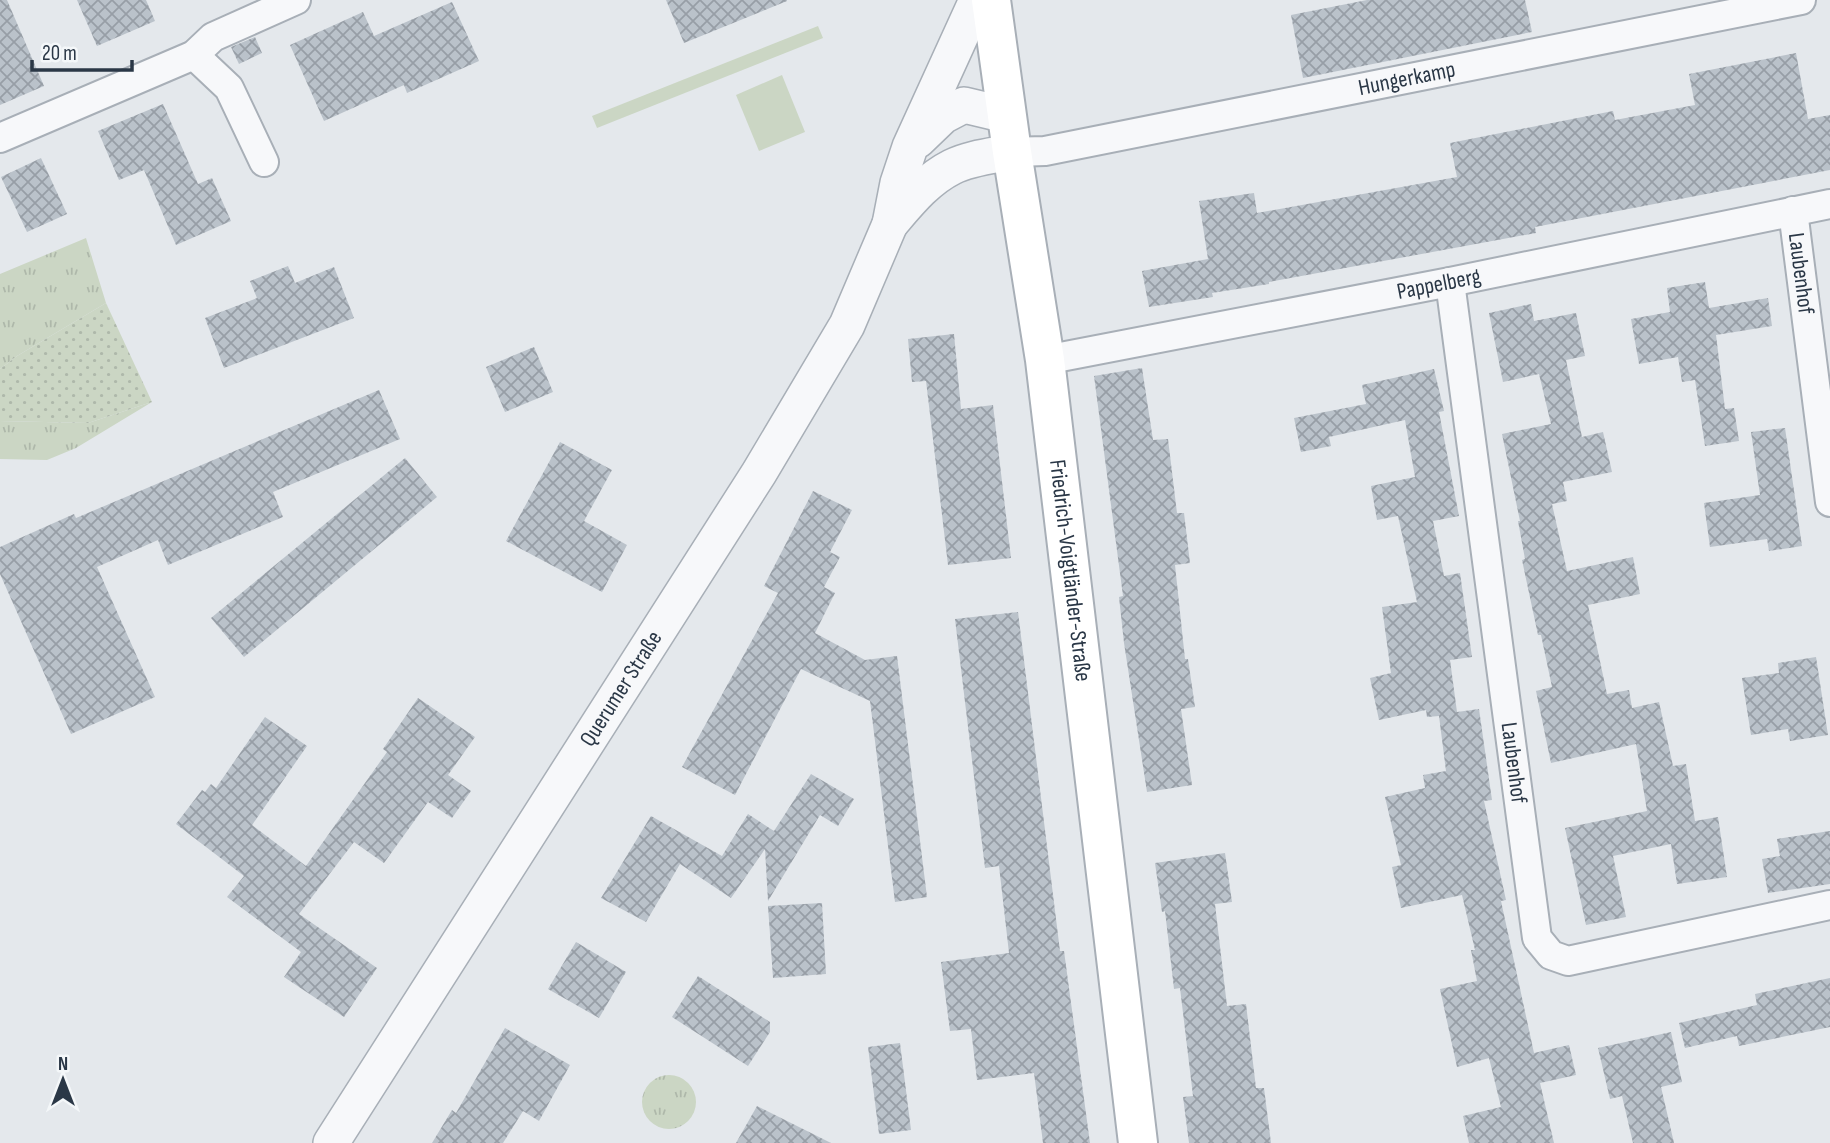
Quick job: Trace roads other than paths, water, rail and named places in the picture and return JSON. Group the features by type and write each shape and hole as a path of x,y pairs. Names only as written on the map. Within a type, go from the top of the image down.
{"main road":[{"name":"Friedrich-Voigtländer-Straße","path":"991,0 1006,115 1045,359 1138,1143"}],"street":[{"path":"0,138 194,55 213,37 296,0"},
{"name":"Querumer Straße","path":"331,1143 766,462 848,325 890,224 898,183 910,147 977,0"},
{"name":"Hungerkamp","path":"1012,152 1045,151 1801,0"},
{"path":"194,55 229,88 264,162"},
{"name":"Querumer Straße","path":"910,147 943,116 964,105 1006,115"},
{"name":"Querumer Straße","path":"890,224 920,189 951,168 971,160 1012,152"},
{"name":"Pappelberg","path":"1045,359 1450,282 1830,204"},
{"name":"Laubenhof","path":"1793,211 1830,502"},
{"name":"Laubenhof","path":"1450,282 1537,938 1551,955 1568,961 1830,905"}]}
